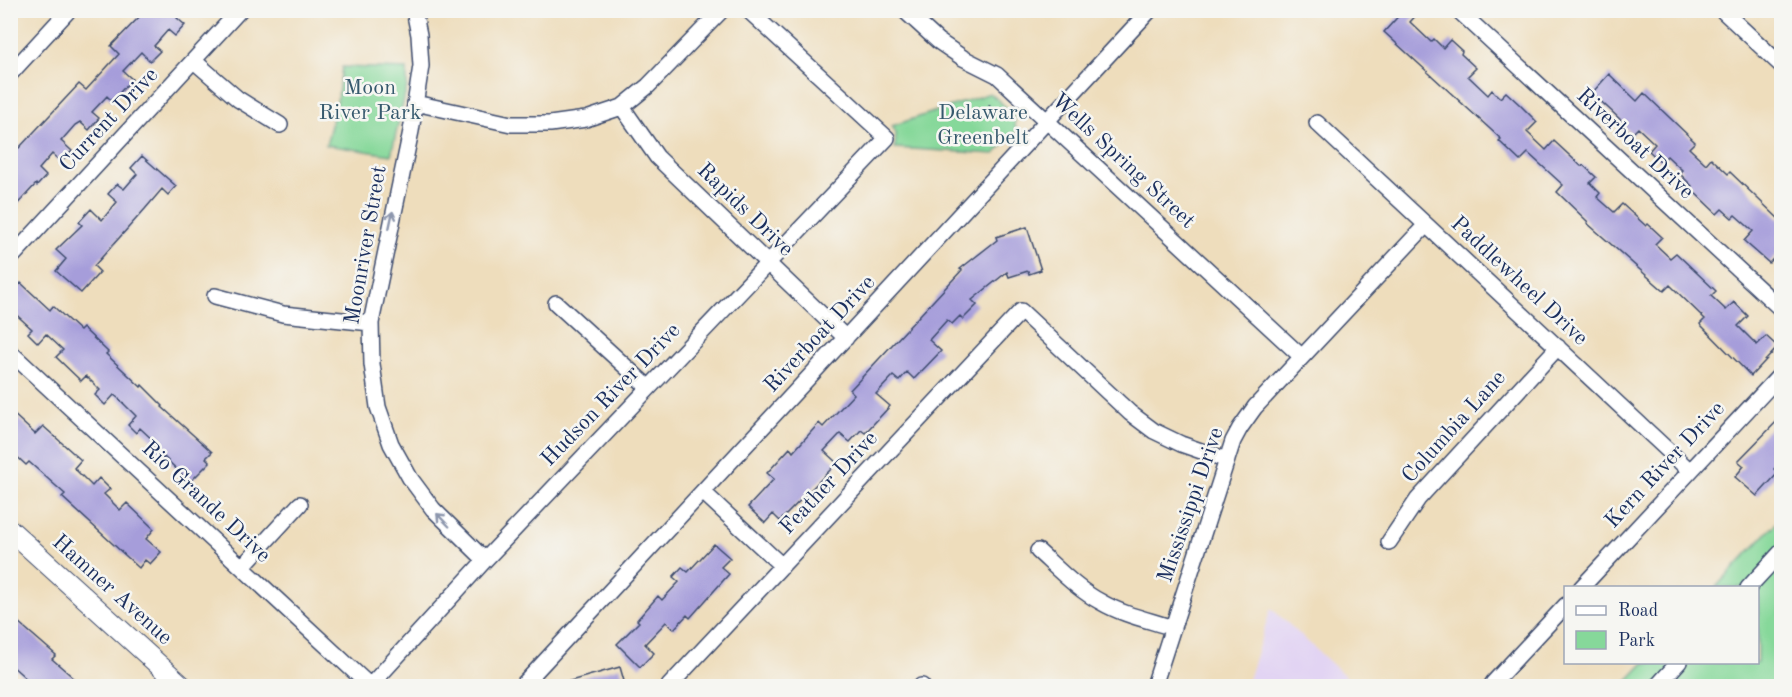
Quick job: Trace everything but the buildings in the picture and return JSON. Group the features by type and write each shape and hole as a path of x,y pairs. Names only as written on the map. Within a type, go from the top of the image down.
{"main road":[{"name":"Hamner Avenue","path":"10,530 182,687"}],"street":[{"path":"10,74 69,10"},
{"name":"Current Drive","path":"10,260 240,10"},
{"name":"Moonriver Street","path":"414,10 419,35 421,66 371,323 372,364 378,407 391,444 410,478 433,509 485,560"},
{"path":"415,103 511,124 550,124 586,119 622,107 648,86 722,10"},
{"name":"Hudson River Drive","path":"370,686 485,560 887,138 748,10"},
{"name":"Riverboat Drive","path":"522,687 1150,10"},
{"name":"Riverboat Drive","path":"1458,10 1782,310"},
{"path":"1722,10 1782,66"},
{"name":"Wells Spring Street","path":"906,11 938,40 963,58 997,75 1302,357"},
{"path":"194,61 238,99 280,125"},
{"name":"Rapids Drive","path":"622,107 657,156 846,338"},
{"name":"Paddlewheel Drive","path":"1317,123 1690,471"},
{"name":"Mississippi Drive","path":"1154,687 1233,441 1250,414 1426,225"},
{"path":"215,296 283,315 371,323"},
{"path":"556,303 649,388"},
{"name":"Feather Drive","path":"669,687 1021,311 1130,413 1154,430 1181,444 1227,460"},
{"name":"Columbia Lane","path":"1389,542 1418,499 1558,347"},
{"name":"Rio Grande Drive","path":"10,352 370,686"},
{"name":"Kern River Drive","path":"1583,586 1782,373"},
{"path":"703,492 782,566"},
{"path":"242,567 300,504"},
{"path":"1038,551 1100,602 1117,610 1173,628"},
{"path":"1750,586 1782,551"},
{"path":"1493,683 1564,607"},
{"path":"1657,687 1678,664"}],"path":[{"path":"989,106 992,101"}],"shaded area":[{"path":"1271,608 1356,686 1246,686"}],"green space":[{"name":"Moon River Park","path":"342,67 407,69 407,86 391,155 326,145 337,102"},
{"name":"Delaware Greenbelt","path":"990,93 1014,114 1016,131 995,154 895,148 896,133 892,126"},
{"path":"1781,518 1781,686 1622,686 1643,664 1759,664 1759,586 1717,586"}]}
